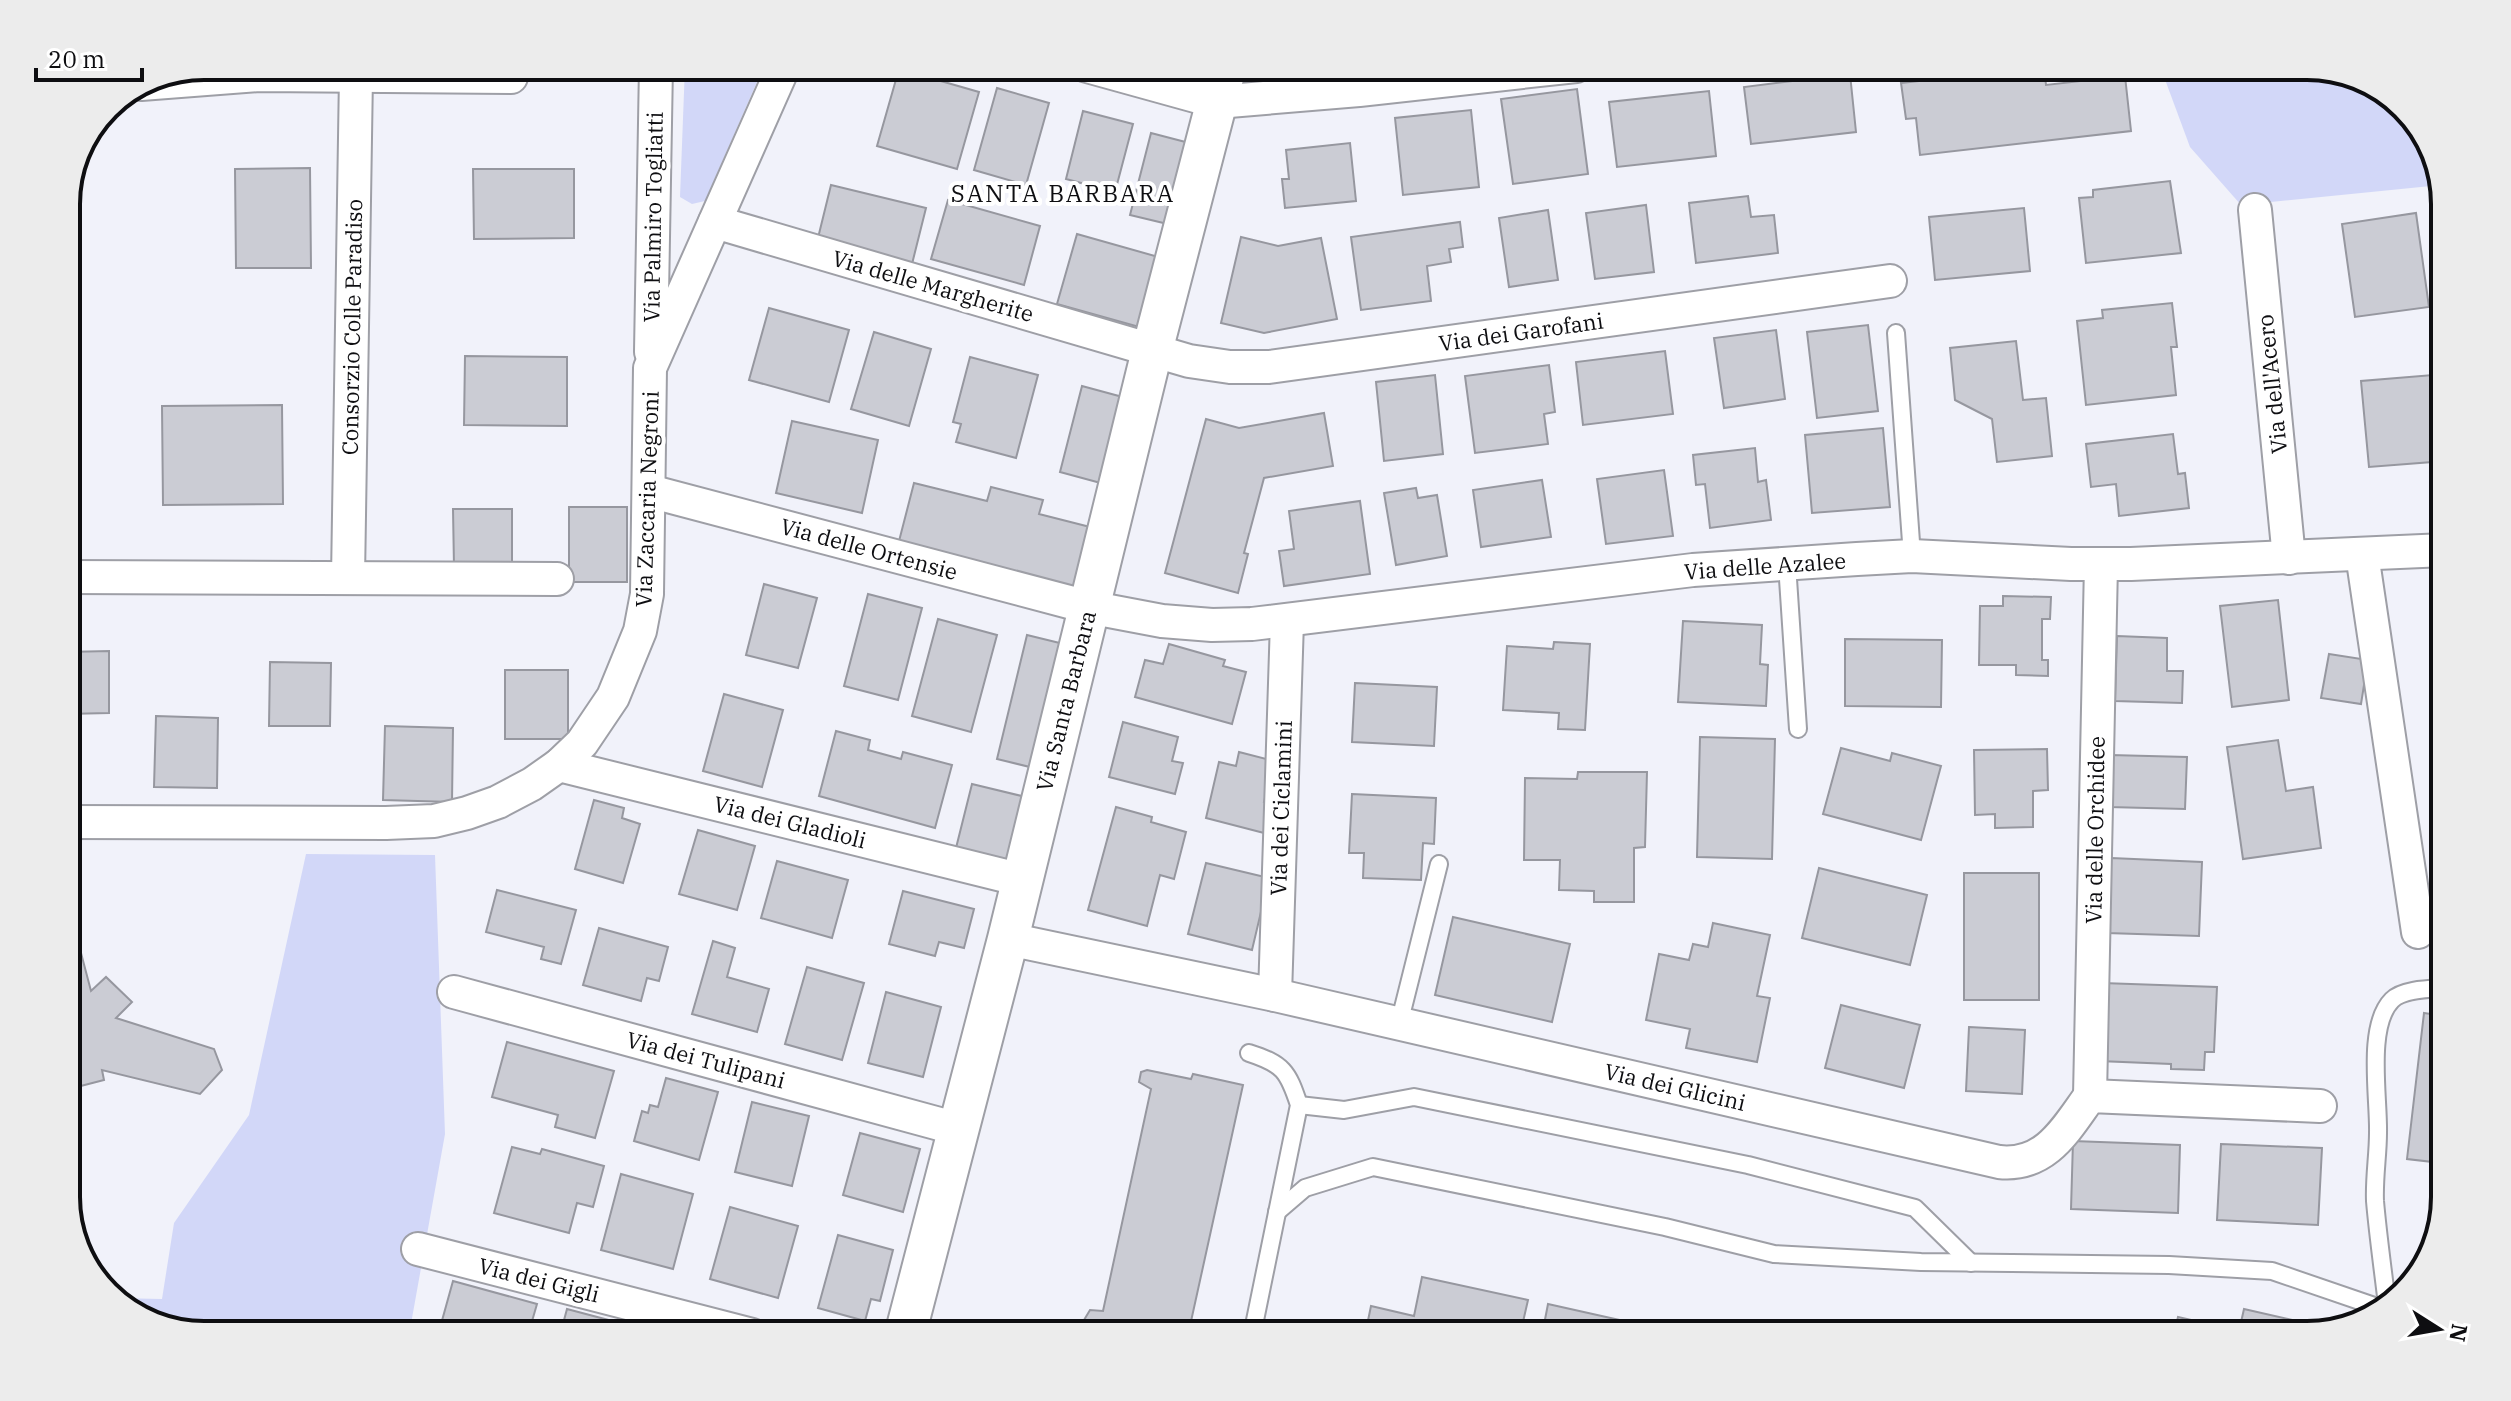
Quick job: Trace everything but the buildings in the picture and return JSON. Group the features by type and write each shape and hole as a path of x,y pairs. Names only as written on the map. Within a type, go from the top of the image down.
{"street":[{"name":"Consorzio Colle Paradiso","path":"348,578 356,80"},
{"name":"Via Palmiro Togliatti","path":"650,368 656,80"},
{"name":"Via Zaccaria Negroni","path":"80,822 434,821 498,802 532,784 559,765 582,743 601,717 624,672 640,631 647,594 650,368 778,80"},
{"path":"1192,80 1222,84 1403,86 1455,80"},
{"name":"Via Santa Barbara","path":"909,1321 1008,939 1152,351 1222,84"},
{"name":"Via dell'Acero","path":"2255,210 2289,558"},
{"name":"Via delle Margherite","path":"715,222 1152,351"},
{"name":"Via dei Garofani","path":"1152,351 1216,366 1269,367 1890,281"},
{"name":"Via delle Ortensie","path":"649,491 1088,607"},
{"name":"Via delle Azalee","path":"1088,607 1162,621 1199,624 1287,621 1693,570 1912,556 2101,564 2431,551"},
{"path":"2362,554 2418,932"},
{"name":"Via delle Orchidee","path":"2090,1096 2101,564"},
{"path":"80,577 557,579"},
{"name":"Via dei Ciclamini","path":"1275,995 1287,621"},
{"name":"Via dei Gladioli","path":"559,765 1022,880"},
{"name":"Via dei Glicini","path":"1008,939 1275,995 1999,1162 2023,1162 2046,1151 2064,1133 2090,1096"},
{"name":"Via dei Tulipani","path":"454,992 958,1129"},
{"path":"2090,1096 2320,1106"},
{"name":"Via dei Gigli","path":"418,1249 698,1321"}],"lane":[{"path":"1896,333 1912,556"},
{"path":"1787,564 1798,729"},
{"path":"1399,1024 1439,864"},
{"path":"2384,1293 2375,1196 2379,1131 2377,1047 2382,1013 2394,998 2431,990"},
{"path":"1249,1053 1274,1061 1291,1080 1299,1105 1255,1321"},
{"path":"1299,1105 1344,1110 1414,1097 1748,1165 1915,1208 1971,1263"},
{"path":"1277,1212 1305,1188 1373,1167 1636,1221 1774,1254 1971,1263 2169,1265 2272,1271 2371,1303"}],"shaded area":[{"path":"684,80 758,80 705,201 692,204 680,197"},
{"path":"2165,80 2323,81 2362,93 2389,111 2418,149 2430,186 2241,205 2190,147"},
{"path":"306,854 435,855 445,1134 412,1321 204,1321 164,1314 133,1298 162,1299 174,1223 249,1115"}],"district":[{"name":"SANTA BARBARA","path":"1063,194"}]}
